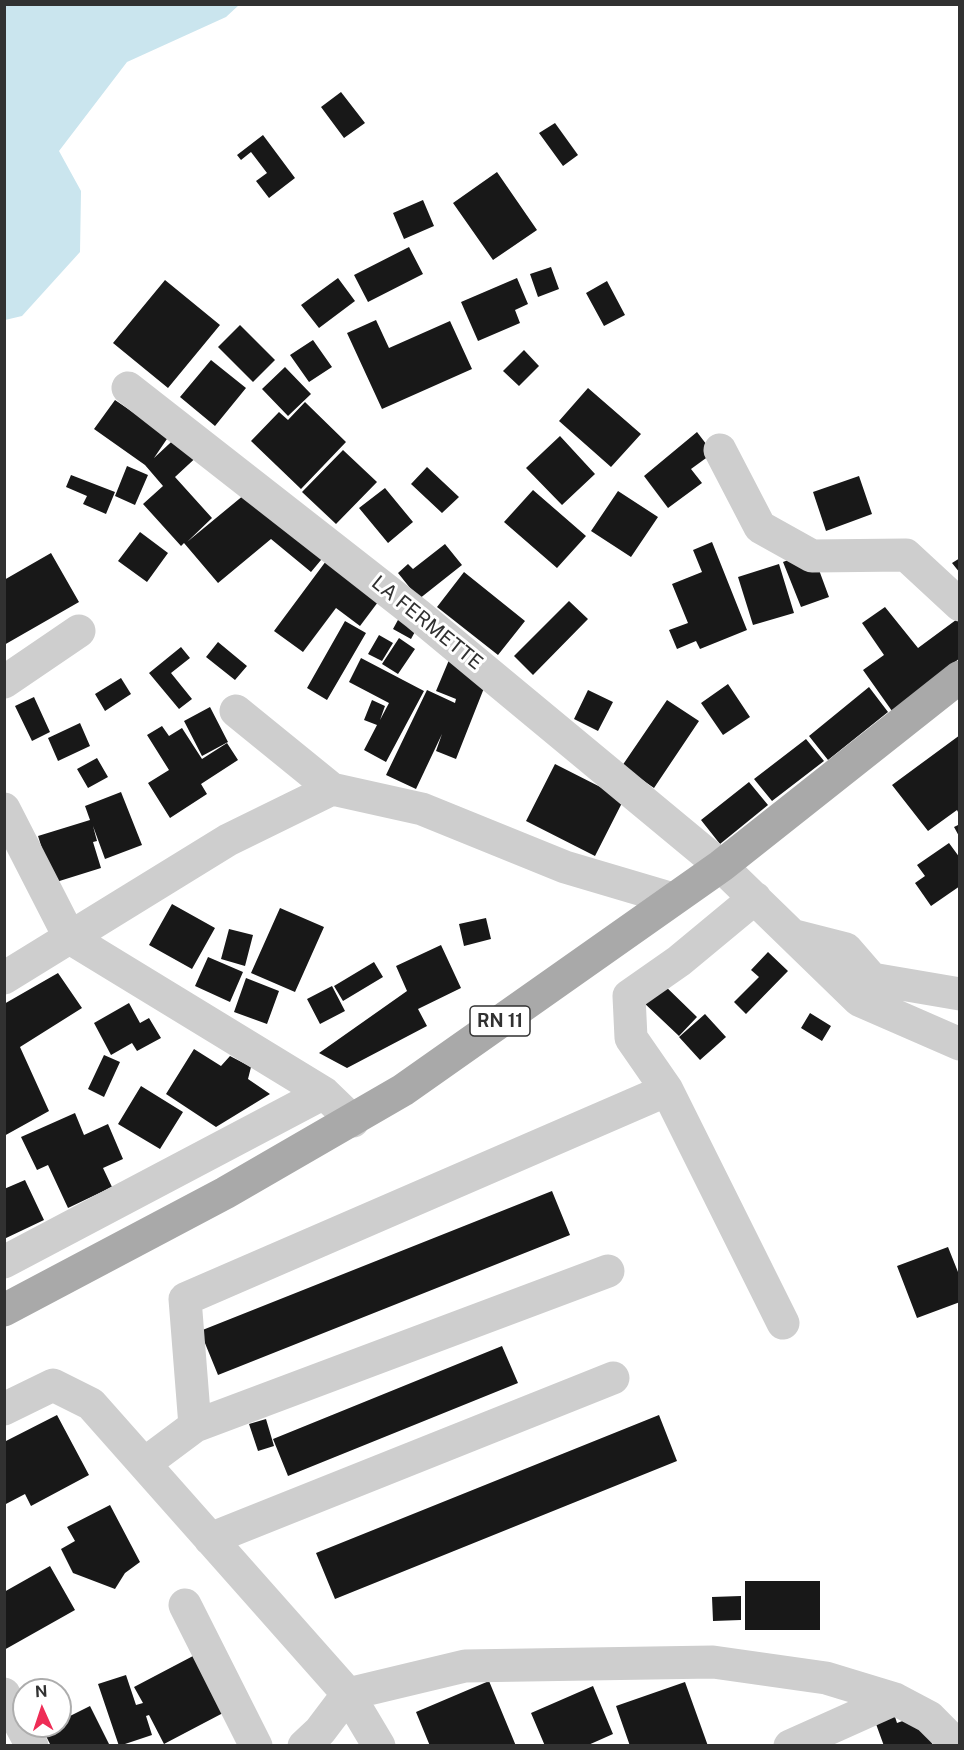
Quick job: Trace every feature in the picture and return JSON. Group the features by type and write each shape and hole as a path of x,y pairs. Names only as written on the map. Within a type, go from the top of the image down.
{"main road":[{"name":"RN 11","path":"4,1310 225,1193 403,1090 721,866 960,677"}],"street":[{"name":"LA FERMETTE","path":"128,388 417,614 721,866 859,1000 960,1044"},
{"path":"720,450 760,527 812,556 906,555 960,605"},
{"path":"4,682 79,631"},
{"path":"237,711 332,789 422,809 565,867 673,899"},
{"path":"4,978 228,840 332,789"},
{"path":"4,809 70,938 324,1093 352,1121"},
{"path":"754,898 679,961 628,996 631,1038 667,1090 783,1323"},
{"path":"793,936 846,949 872,979 960,994"},
{"path":"195,1426 185,1299 667,1090"},
{"path":"4,1262 324,1093"},
{"path":"144,1464 195,1426 608,1271"},
{"path":"210,1539 614,1378"},
{"path":"4,1409 53,1385 91,1404 348,1694 379,1746"},
{"path":"185,1605 256,1746"},
{"path":"304,1746 320,1731 348,1694 465,1666 713,1662 826,1678 895,1699 929,1717 958,1746"},
{"path":"4,1694 32,1746"},
{"path":"790,1746 895,1699"}],"water":[{"path":"5,4 239,5 226,17 127,62 59,151 81,191 80,252 22,316 5,320"}],"building":[{"path":"341,92 365,123 344,138 321,107"},
{"path":"555,123 578,155 563,166 539,133"},
{"path":"263,135 295,178 269,198 256,181 267,173 251,152 241,160 237,155"},
{"path":"497,172 537,230 493,260 453,203"},
{"path":"423,200 434,226 404,239 393,213"},
{"path":"409,247 423,274 368,302 354,275"},
{"path":"551,267 559,289 538,297 530,274"},
{"path":"338,278 355,301 319,328 301,305"},
{"path":"517,278 528,304 515,310 520,323 478,341 461,302"},
{"path":"165,280 220,325 168,388 113,343"},
{"path":"607,281 625,315 604,326 586,293"},
{"path":"376,320 389,348 450,321 472,369 382,409 347,333"},
{"path":"240,325 275,360 253,382 218,347"},
{"path":"313,340 332,367 309,382 290,355"},
{"path":"524,350 539,366 519,386 503,371"},
{"path":"211,360 246,388 215,426 180,397"},
{"path":"285,367 311,394 288,416 262,389"},
{"path":"588,388 641,434 611,467 559,421"},
{"path":"115,400 156,428 171,433 154,458 183,431 202,452 175,477 212,518 187,542 250,490 326,554 311,572 271,539 218,583 184,543 181,546 143,504 163,486 145,465 94,429"},
{"path":"305,402 346,442 301,489 251,441 279,412 288,420"},
{"path":"697,432 713,453 691,469 702,483 668,508 644,476"},
{"path":"560,436 595,474 562,505 526,468"},
{"path":"343,450 377,482 336,524 302,492"},
{"path":"127,466 148,475 135,505 115,496"},
{"path":"427,467 459,497 442,513 411,484"},
{"path":"71,475 115,492 106,514 83,504 87,496 66,487"},
{"path":"859,476 872,514 826,531 813,492"},
{"path":"385,488 413,522 388,543 359,508"},
{"path":"533,490 586,536 557,568 504,522"},
{"path":"618,491 658,517 631,557 591,531"},
{"path":"140,532 168,553 147,582 118,561"},
{"path":"712,542 747,630 700,649 696,641 677,649 669,630 688,623 672,584 702,572 693,550"},
{"path":"445,544 462,565 419,599 398,573 408,564 413,569"},
{"path":"812,551 829,597 801,607 783,562"},
{"path":"51,553 79,602 4,645 4,580"},
{"path":"329,557 393,582 360,626 336,608 303,652 274,631"},
{"path":"960,558 960,573 952,563"},
{"path":"779,564 794,613 753,625 738,577"},
{"path":"464,572 525,621 498,655 437,607"},
{"path":"410,598 428,608 411,639 393,629"},
{"path":"569,601 588,619 533,675 514,656"},
{"path":"885,607 918,648 960,617 960,658 892,711 863,670 884,655 862,623"},
{"path":"345,621 366,633 327,700 307,688"},
{"path":"379,635 393,643 382,661 368,654"},
{"path":"399,638 415,649 398,674 382,664"},
{"path":"218,642 247,666 235,680 206,657"},
{"path":"181,647 190,658 171,673 192,699 179,709 149,673"},
{"path":"361,658 424,691 386,762 364,750 377,725 364,720 372,700 385,706 380,720 389,703 349,682"},
{"path":"449,660 488,678 456,759 436,751 442,734 416,789 386,775 427,690 455,703 456,699 436,691"},
{"path":"121,678 131,694 105,711 95,694"},
{"path":"728,684 750,717 723,735 701,703"},
{"path":"869,687 888,712 828,760 809,736"},
{"path":"588,690 613,702 598,731 574,719"},
{"path":"34,697 50,732 32,741 15,706"},
{"path":"667,700 699,721 654,788 622,766"},
{"path":"210,707 228,742 202,756 184,721"},
{"path":"80,723 90,746 58,761 48,738"},
{"path":"162,726 169,736 182,728 202,759 227,743 238,760 201,784 207,794 170,818 148,783 169,770 147,735"},
{"path":"960,735 960,816 957,810 928,831 892,785"},
{"path":"806,739 824,761 772,801 754,779"},
{"path":"97,758 108,777 88,788 77,769"},
{"path":"555,764 624,799 595,856 526,821"},
{"path":"749,782 768,805 720,844 701,820"},
{"path":"121,792 142,845 105,859 93,826 97,841 93,842 101,868 53,883 38,836 90,820 85,806"},
{"path":"960,824 960,838 954,827"},
{"path":"949,843 960,858 960,886 931,906 915,883 925,876 917,865"},
{"path":"172,904 215,928 192,969 149,945"},
{"path":"280,908 324,927 295,992 251,973"},
{"path":"486,918 491,939 464,946 459,924"},
{"path":"229,929 253,935 245,966 221,959"},
{"path":"441,945 461,988 418,1009 427,1026 347,1068 319,1053 407,991 396,966"},
{"path":"768,952 788,971 746,1014 734,1002 759,977 751,970"},
{"path":"208,957 243,972 230,1002 195,986"},
{"path":"374,962 383,977 343,1001 334,986"},
{"path":"58,973 82,1008 20,1047 49,1111 4,1136 4,1004"},
{"path":"246,978 279,991 267,1024 234,1012"},
{"path":"661,982 697,1017 679,1036 642,1001"},
{"path":"332,986 345,1011 320,1024 307,999"},
{"path":"129,1003 140,1023 149,1018 161,1038 137,1051 132,1043 111,1055 94,1023"},
{"path":"810,1013 831,1026 822,1041 801,1028"},
{"path":"705,1014 726,1037 700,1060 679,1037"},
{"path":"194,1049 221,1066 230,1056 251,1067 248,1079 270,1094 216,1127 166,1094"},
{"path":"104,1055 120,1062 104,1097 88,1089"},
{"path":"141,1086 183,1112 160,1149 118,1124"},
{"path":"75,1113 84,1135 108,1124 123,1159 103,1168 112,1187 68,1208 48,1165 37,1170 21,1137"},
{"path":"25,1180 44,1220 4,1239 4,1189"},
{"path":"552,1191 570,1235 218,1375 200,1331"},
{"path":"948,1247 960,1277 960,1302 917,1318 897,1266"},
{"path":"502,1346 518,1383 288,1476 273,1439"},
{"path":"57,1415 89,1475 31,1506 25,1494 4,1505 4,1442"},
{"path":"659,1415 677,1461 335,1599 316,1553"},
{"path":"266,1419 274,1446 258,1451 249,1424"},
{"path":"110,1505 140,1562 125,1573 115,1589 73,1573 61,1549 75,1541 67,1527"},
{"path":"50,1566 75,1610 4,1650 4,1592"},
{"path":"745,1581 820,1581 820,1630 745,1630"},
{"path":"741,1596 741,1620 713,1621 712,1597"},
{"path":"193,1656 223,1713 164,1744 149,1715 146,1716 152,1735 119,1746 98,1684 126,1675 136,1705 143,1703 134,1687"},
{"path":"489,1681 516,1746 430,1746 416,1712"},
{"path":"685,1682 708,1746 630,1746 616,1706"},
{"path":"593,1686 613,1734 586,1746 545,1746 531,1713"},
{"path":"888,1695 897,1723 922,1714 933,1746 884,1746 868,1702"},
{"path":"90,1706 110,1746 51,1746 47,1738 72,1738 72,1715"}]}
